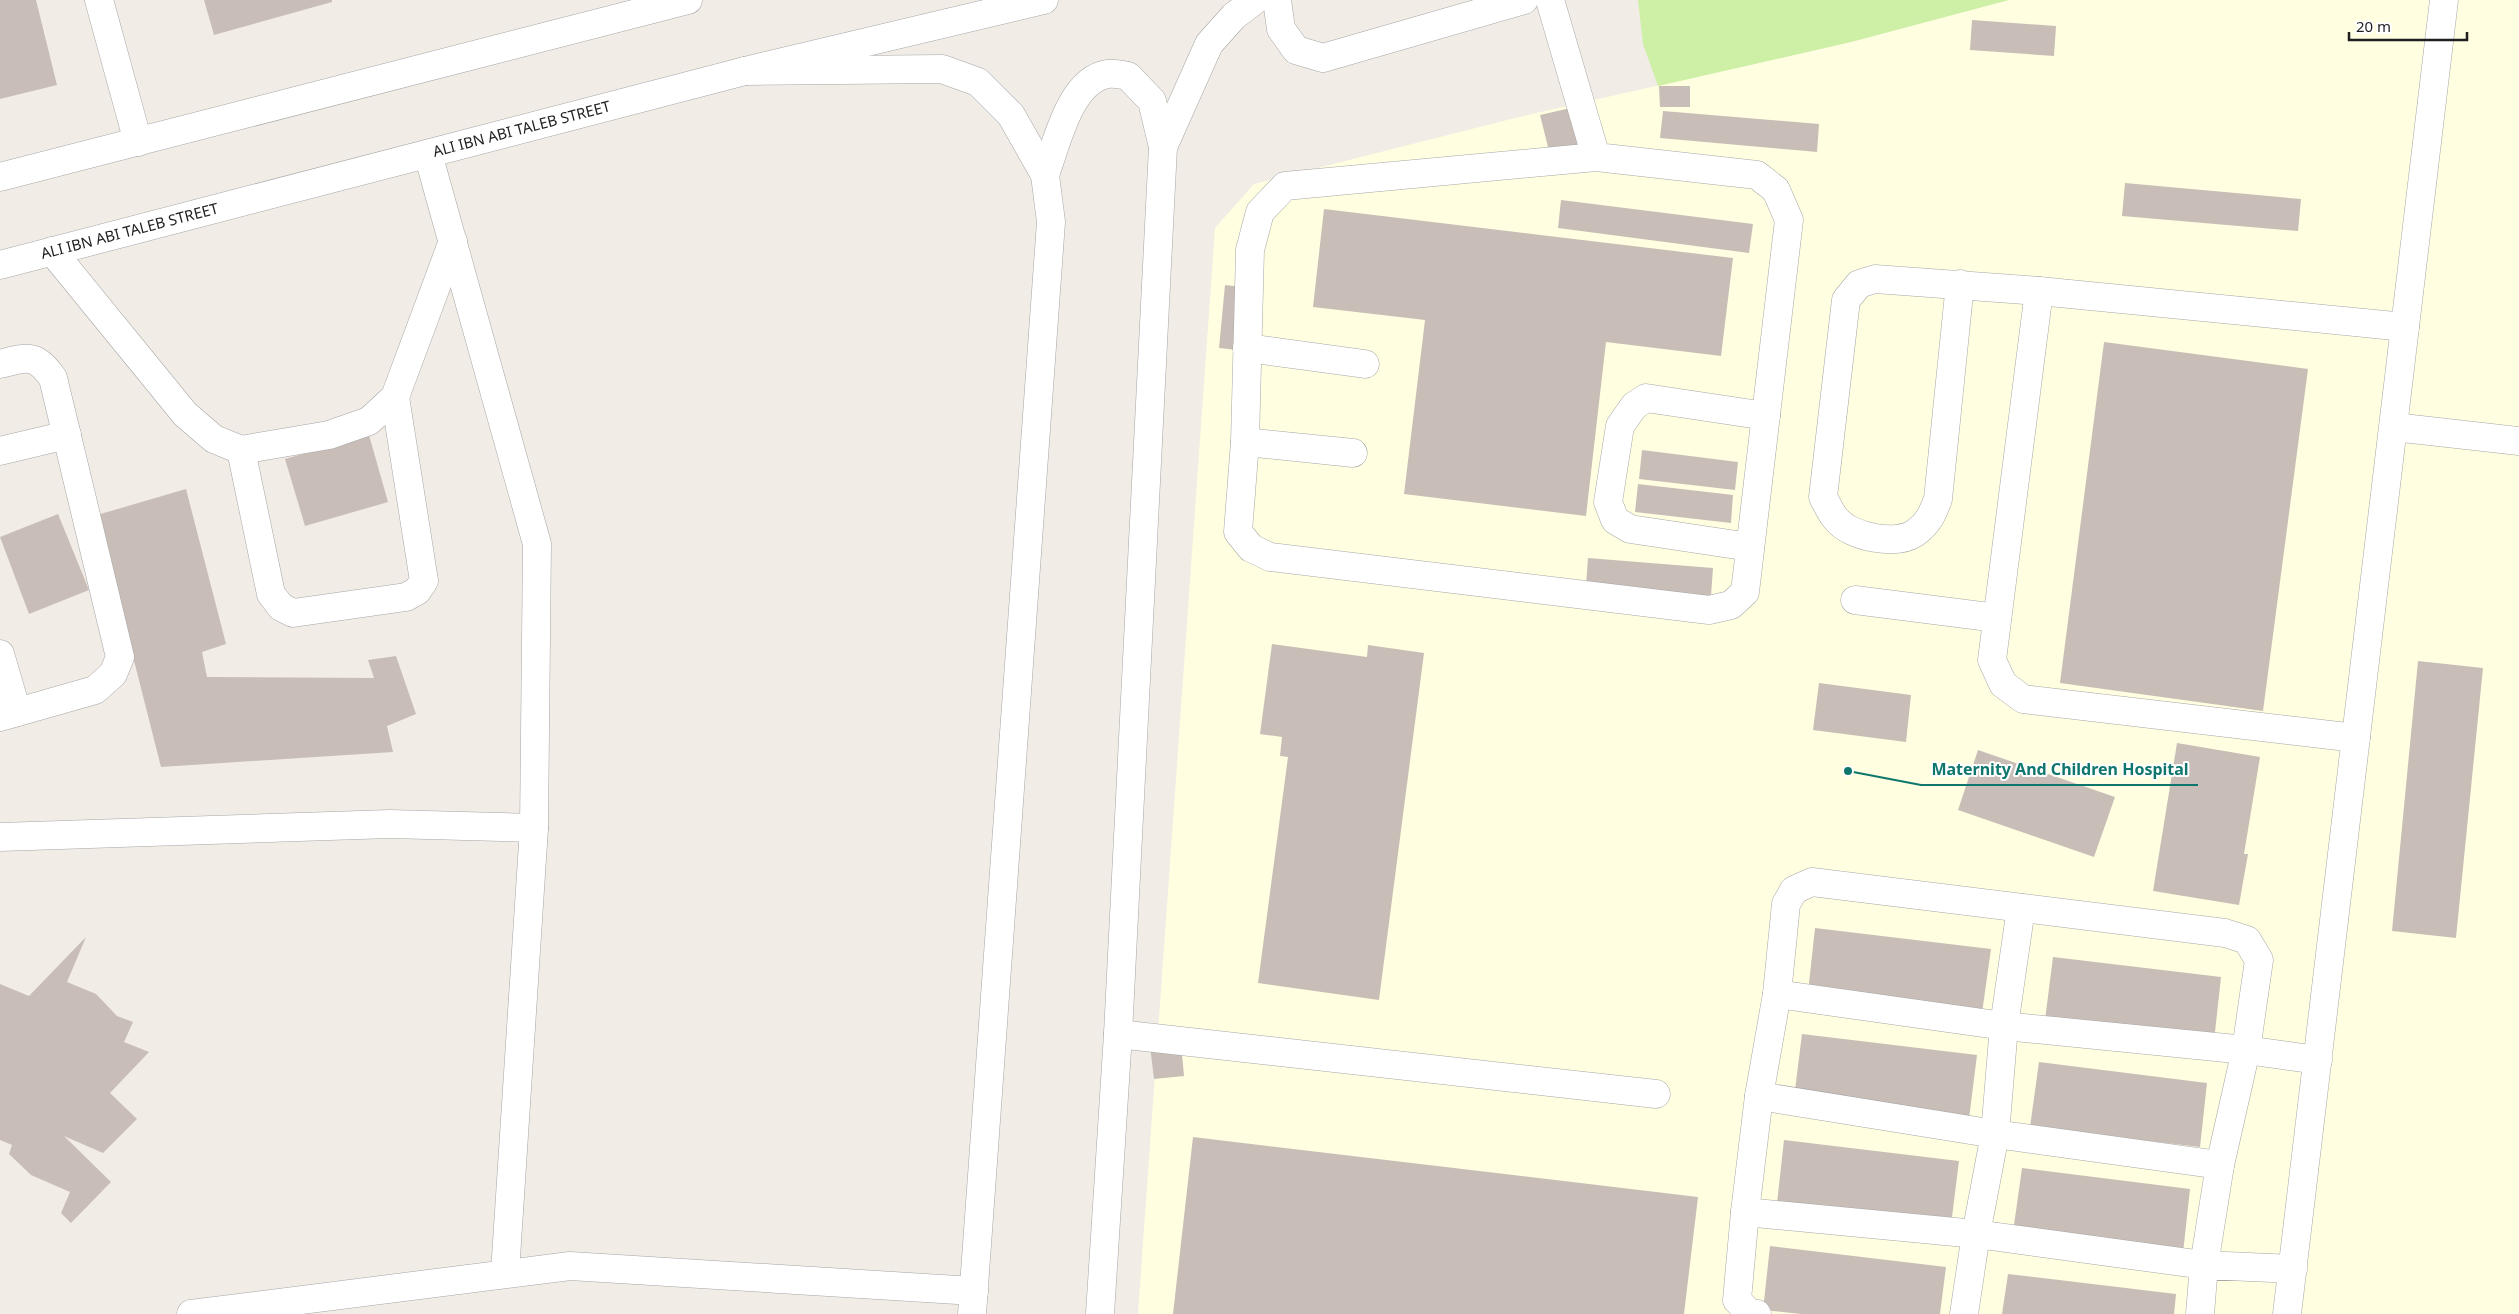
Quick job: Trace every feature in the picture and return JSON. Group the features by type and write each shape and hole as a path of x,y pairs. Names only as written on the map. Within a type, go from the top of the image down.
{"street":[{"path":"99,0 138,142"},
{"path":"0,177 688,0"},
{"name":"ALI IBN ABI TALEB STREET","path":"0,265 745,71 1044,0"},
{"path":"1163,147 1209,44 1234,16 1255,0"},
{"path":"1277,0 1281,29 1296,50 1323,58 1524,0"},
{"path":"1550,0 1596,157"},
{"path":"2288,1314 2444,0"},
{"path":"191,1314 570,1266 973,1302 1051,222 1045,175 1012,116 978,82 942,70 745,71"},
{"path":"1045,175 1069,108 1088,84 1108,74 1128,76 1152,101 1163,147 1118,1034 1100,1314"},
{"path":"428,154 537,544 534,828 505,1273"},
{"path":"1596,157 1757,175 1776,190 1789,220 1745,592 1732,605 1709,610 1270,557 1251,548 1238,532 1245,442 1250,250 1260,212 1285,186 1596,157"},
{"path":"52,252 185,414 214,439 241,450 329,435 369,421 395,397 453,242"},
{"path":"1960,284 1938,499 1930,519 1914,534 1888,539 1860,536 1837,521 1823,497 1846,300 1859,284 1875,279 1960,284 2406,327"},
{"path":"2039,291 1992,660 2003,684 2023,699 2356,738"},
{"path":"1247,348 1365,364"},
{"path":"0,364 26,358 42,362 53,378 120,657 113,674 95,690 8,714 0,654"},
{"path":"241,450 271,594 281,607 293,613 406,597 417,591 424,581 395,397"},
{"path":"1750,547 1630,530 1615,520 1608,502 1620,426 1634,406 1646,398 1766,416"},
{"path":"2394,427 2519,441"},
{"path":"0,451 66,435"},
{"path":"1245,442 1353,453"},
{"path":"1855,600 1997,618"},
{"path":"0,837 390,824 534,828"},
{"path":"1757,1314 1749,1313 1737,1300 1759,1096 1777,994 1786,904 1794,890 1812,882 2224,932 2247,940 2259,960 2246,1050 2220,1165 2204,1265 2200,1314"},
{"path":"1964,1314 1976,1234 1995,1134 2004,1026 2021,908"},
{"path":"1777,994 2004,1026 2246,1050 2318,1060"},
{"path":"1118,1034 1656,1094"},
{"path":"1759,1096 1995,1134 2220,1165"},
{"path":"1745,1212 1976,1234 2204,1265 2293,1269"}],"shaded area":[{"path":"2007,0 2519,0 2519,1314 1138,1314 1215,228 1254,184 1519,117 1851,42"}],"green space":[{"path":"1638,0 2009,0 1851,42 1658,86 1643,44"}],"building":[{"path":"0,0 36,0 57,85 0,99"},
{"path":"204,0 332,0 332,2 214,35"},
{"path":"1972,20 2056,26 2054,56 1970,50"},
{"path":"1659,86 1690,86 1690,107 1660,107"},
{"path":"1575,107 1585,147 1550,155 1540,115"},
{"path":"1663,111 1819,124 1817,152 1660,138"},
{"path":"2125,183 2301,199 2298,231 2122,216"},
{"path":"1561,200 1753,224 1749,253 1558,228"},
{"path":"1324,209 1733,258 1721,356 1606,342 1586,516 1404,494 1425,320 1313,307"},
{"path":"1225,285 1243,287 1237,350 1219,348"},
{"path":"2104,342 2308,369 2263,711 2060,683"},
{"path":"369,435 388,502 305,526 285,459"},
{"path":"1642,450 1738,462 1735,490 1639,479"},
{"path":"1638,484 1733,495 1731,523 1635,512"},
{"path":"186,489 226,644 202,652 207,677 374,678 368,660 396,656 416,714 387,726 393,752 161,767 97,515"},
{"path":"58,514 89,590 29,614 0,537"},
{"path":"1588,558 1713,568 1711,596 1586,586"},
{"path":"1272,644 1367,657 1368,645 1424,653 1379,1000 1258,983 1288,757 1280,756 1282,737 1260,734"},
{"path":"2418,661 2483,668 2456,938 2392,931"},
{"path":"1819,683 1911,695 1906,742 1813,730"},
{"path":"2177,743 2260,757 2244,854 2248,854 2239,905 2153,891"},
{"path":"1978,750 2115,797 2094,857 1958,810"},
{"path":"1815,928 1991,949 1982,1013 1808,992"},
{"path":"86,937 67,982 96,994 117,1016 133,1022 124,1042 149,1052 110,1093 137,1119 103,1153 64,1136 111,1182 71,1223 61,1213 70,1192 31,1175 9,1154 12,1145 0,1140 0,984 29,996"},
{"path":"2053,957 2221,977 2214,1041 2045,1020"},
{"path":"1802,1034 1977,1055 1969,1119 1794,1098"},
{"path":"1181,1043 1184,1076 1154,1079 1150,1046"},
{"path":"2039,1062 2207,1083 2200,1147 2030,1127"},
{"path":"1193,1137 1698,1197 1684,1314 1173,1314"},
{"path":"1784,1140 1959,1161 1951,1225 1777,1203"},
{"path":"2022,1168 2190,1189 2183,1253 2013,1232"},
{"path":"1770,1246 1946,1267 1940,1314 1801,1314 1763,1310"},
{"path":"2008,1274 2176,1294 2174,1314 2002,1314"}],"place":[{"name":"Maternity And Children Hospital","path":"1848,771"}]}
